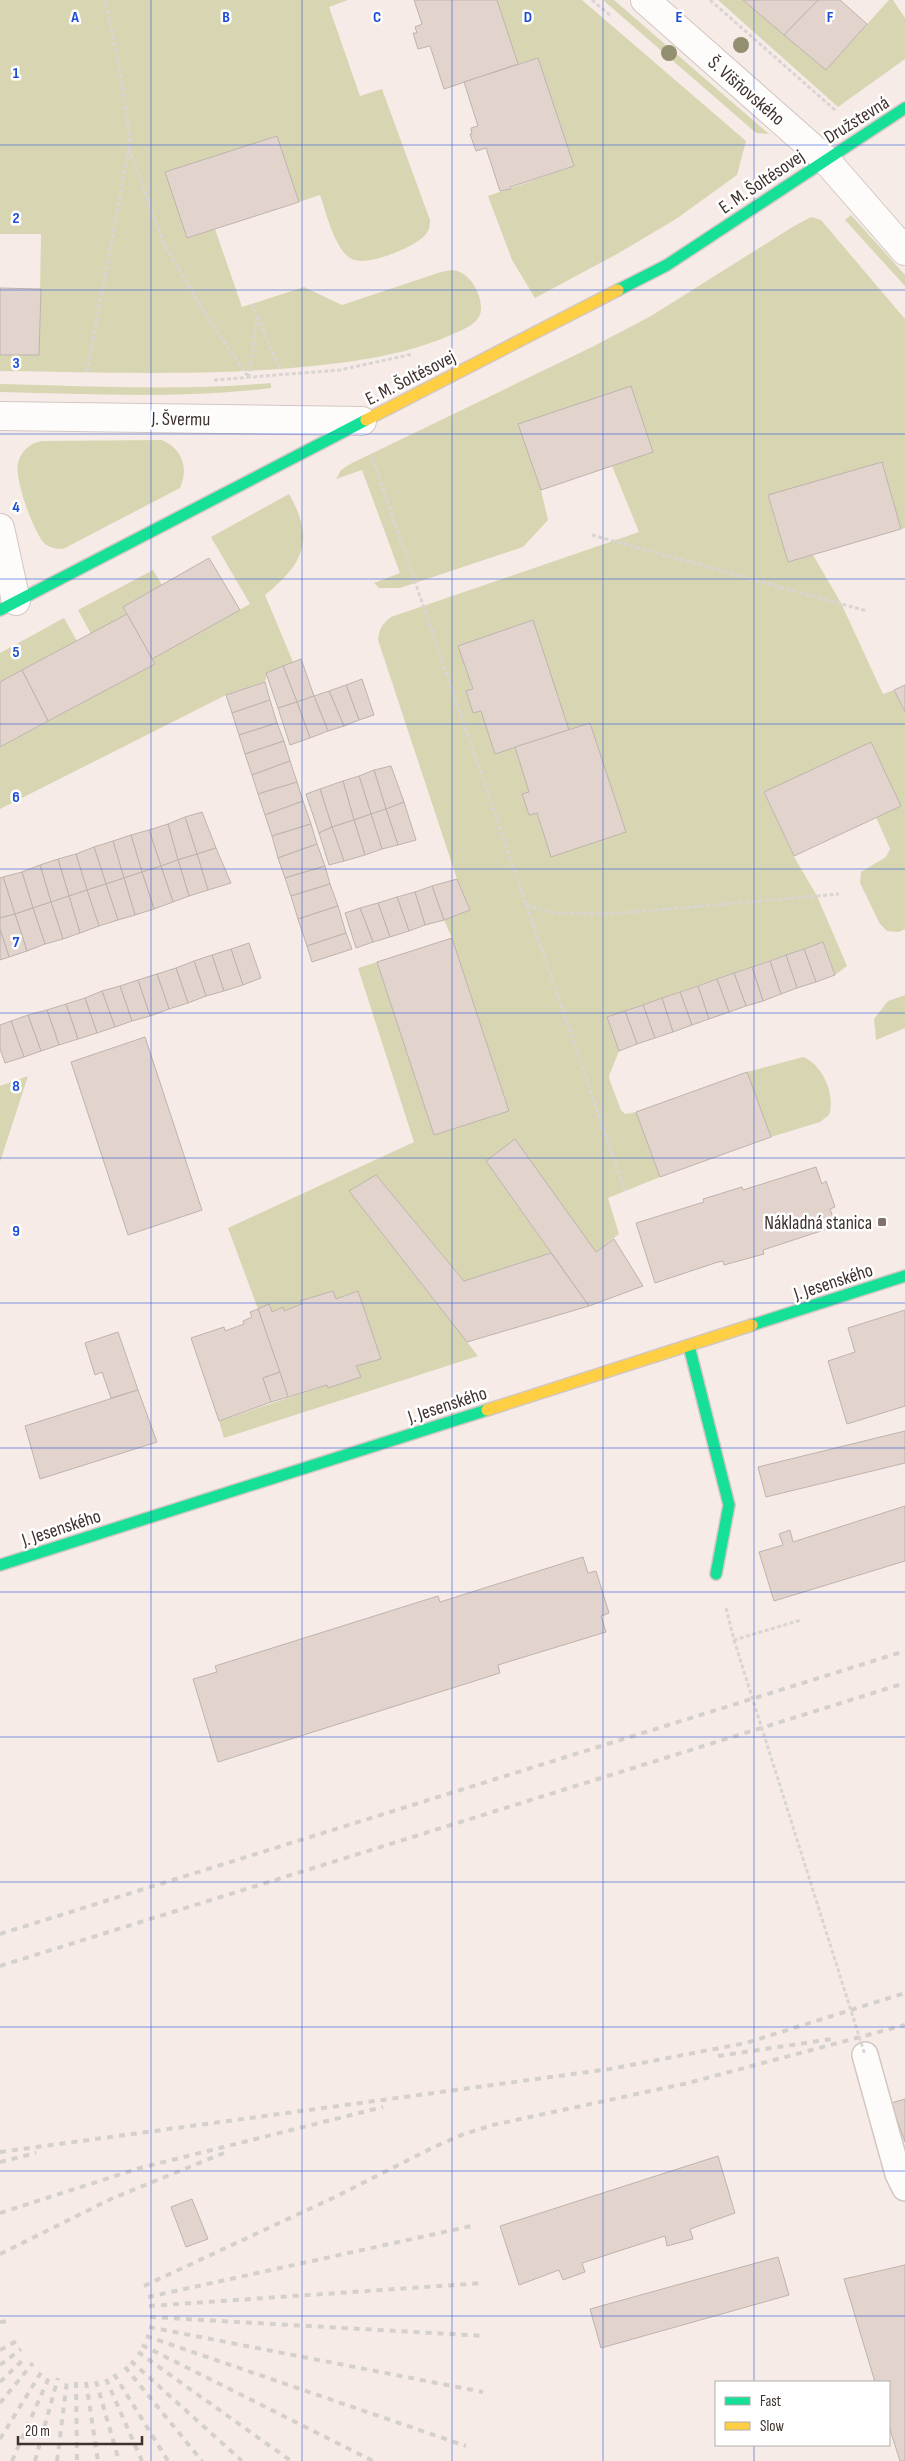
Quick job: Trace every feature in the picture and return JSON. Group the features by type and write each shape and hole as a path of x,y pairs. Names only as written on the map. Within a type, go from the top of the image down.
{"street":[{"name":"Š. Višňovského","path":"645,0 825,159 905,252"},
{"name":"Družstevná","path":"825,159 905,108"},
{"name":"E. M. Šoltésovej","path":"8,605 362,421 597,303 667,265 825,159"},
{"name":"J. Švermu","path":"0,416 362,421"},
{"path":"0,528 8,605"},
{"name":"J. Jesenského","path":"0,1565 905,1276"},
{"path":"689,1346 728,1505 716,1574"}],"lane":[{"path":"866,2055 898,2174 905,2188"}],"path":[{"path":"87,372 130,142 122,81 104,0"},
{"path":"710,0 839,113"},
{"path":"129,148 164,244 204,310 249,378"},
{"path":"252,304 280,369"},
{"path":"249,378 257,316"},
{"path":"209,380 340,370 391,360 418,352"},
{"path":"371,453 625,1191"},
{"path":"592,535 867,611"},
{"path":"526,905 553,912 611,914 839,894"},
{"path":"800,1620 734,1640 866,2055"}],"shaded area":[{"path":"0,0 348,0 329,7 360,96 382,89 430,220 428,231 415,243 393,254 369,260 359,261 352,259 346,255 336,240 320,195 299,202 277,136 187,238 215,229 242,307 304,287 342,305 438,273 453,270 465,275 474,285 481,304 480,315 470,326 432,343 373,358 312,366 182,373 0,371 0,355 39,355 41,234 0,234"},
{"path":"497,0 582,0 746,141 737,175 676,219 617,254 535,298 512,260 488,196 574,166 538,58 518,64"},
{"path":"603,0 614,0 769,134 756,133"},
{"path":"718,0 743,0 826,69 889,0 893,0 905,18 905,59 838,107"},
{"path":"851,215 905,275 905,286 845,220"},
{"path":"811,217 821,220 905,319 905,528 901,529 882,462 768,496 788,562 813,555 841,603 883,694 894,690 905,712 905,929 899,932 887,931 880,924 860,883 861,872 886,857 890,849 876,817 901,806 871,743 764,792 793,855 817,896 847,966 835,975 823,942 625,1011 619,1051 609,1076 610,1081 621,1110 625,1114 636,1112 660,1177 608,1198 619,1234 596,1252 486,1161 551,1253 464,1281 376,1175 349,1191 478,1356 224,1438 219,1421 327,1385 328,1388 360,1377 356,1366 381,1358 357,1291 336,1299 332,1291 301,1301 302,1304 284,1311 283,1307 272,1312 269,1305 258,1309 228,1228 414,1142 358,968 377,962 434,1135 509,1111 452,938 444,920 470,910 457,879 378,640 380,630 383,624 391,617 639,532 612,466 653,452 519,424 541,490 548,520 523,547 400,588 379,588 374,583 400,573 362,470 336,479 341,470 350,464 592,347 651,316"},
{"path":"271,383 271,388 203,394 136,395 0,392 0,384 203,387"},
{"path":"162,440 175,448 182,460 184,473 180,488 63,549 45,544 31,518 19,481 18,463 21,455 27,448 42,441"},
{"path":"289,494 302,524 303,538 301,550 297,561 289,572 265,595 293,662 267,673 265,682 226,695 0,809 0,747 155,664 152,659 250,604 211,537"},
{"path":"153,570 162,585 124,607 127,614 91,634 78,610"},
{"path":"64,618 77,641 0,682 0,653"},
{"path":"905,995 905,1028 876,1040 874,1019 888,1001"},
{"path":"803,1057 816,1066 826,1081 831,1098 829,1115 820,1122 771,1137 747,1072"},
{"path":"28,1076 0,1162 0,1086"}],"building":[{"path":"414,0 497,0 518,64 444,89 430,46 418,49 413,33 417,33 415,27 422,24"},
{"path":"743,0 818,0 784,35"},
{"path":"818,0 840,0 867,24 826,70 784,35"},
{"path":"538,58 574,166 510,187 511,189 500,191 486,148 476,151 470,134 472,134 471,128 478,126 464,82"},
{"path":"277,136 299,202 187,238 165,172"},
{"path":"0,288 41,289 39,355 0,355"},
{"path":"631,386 653,452 541,490 518,424"},
{"path":"882,462 901,529 788,562 768,495"},
{"path":"209,558 240,610 152,659 123,607"},
{"path":"127,614 155,664 48,721 22,670"},
{"path":"533,620 569,730 495,754 481,711 473,713 466,691 473,689 458,646"},
{"path":"301,659 314,696 297,702 283,666"},
{"path":"283,666 297,702 278,708 266,673"},
{"path":"22,670 48,721 0,747 0,682"},
{"path":"362,679 374,715 359,720 346,685"},
{"path":"265,682 270,700 232,713 226,695"},
{"path":"346,685 359,720 344,726 329,691"},
{"path":"905,685 905,712 894,690"},
{"path":"329,691 344,726 328,731 314,696"},
{"path":"314,696 328,731 310,738 297,702"},
{"path":"270,700 277,723 239,735 232,713"},
{"path":"297,702 310,738 290,745 278,708"},
{"path":"277,723 284,741 245,754 239,735"},
{"path":"590,723 626,832 551,857 537,813 529,815 522,794 529,792 515,747"},
{"path":"284,741 290,761 252,775 245,754"},
{"path":"871,742 901,806 794,856 764,792"},
{"path":"290,761 297,782 258,794 252,775"},
{"path":"391,766 404,802 386,809 374,770"},
{"path":"374,770 386,809 371,814 359,776"},
{"path":"359,776 371,814 354,820 343,781"},
{"path":"343,781 354,820 332,827 320,789"},
{"path":"297,782 303,801 265,815 258,794"},
{"path":"320,789 332,827 319,833 306,794"},
{"path":"303,801 311,824 272,836 265,815"},
{"path":"404,802 416,840 398,845 386,809"},
{"path":"386,809 398,845 382,849 371,814"},
{"path":"202,812 216,848 197,854 185,817"},
{"path":"371,814 382,849 365,855 354,820"},
{"path":"185,817 197,854 178,860 168,824"},
{"path":"354,820 365,855 344,861 332,827"},
{"path":"168,824 178,860 161,866 149,830"},
{"path":"311,824 317,844 278,858 272,836"},
{"path":"332,827 344,861 329,865 319,833"},
{"path":"149,830 161,866 142,872 131,835"},
{"path":"131,835 142,872 124,878 113,841"},
{"path":"113,841 124,878 106,884 94,847"},
{"path":"317,844 325,866 285,878 278,858"},
{"path":"94,847 106,884 87,890 76,854"},
{"path":"216,848 231,883 208,890 197,854"},
{"path":"76,854 87,890 69,896 58,859"},
{"path":"197,854 208,890 189,896 178,860"},
{"path":"58,859 69,896 51,902 40,865"},
{"path":"178,860 189,896 173,902 161,866"},
{"path":"40,865 51,902 33,908 22,872"},
{"path":"161,866 173,902 154,909 142,872"},
{"path":"325,866 330,884 291,896 285,878"},
{"path":"22,872 33,908 15,914 3,877"},
{"path":"142,872 154,909 135,915 124,878"},
{"path":"3,877 15,914 0,918 0,878"},
{"path":"124,878 135,915 118,920 106,884"},
{"path":"457,879 470,910 444,920 432,886"},
{"path":"106,884 118,920 99,926 87,890"},
{"path":"330,884 338,906 298,919 291,896"},
{"path":"432,886 444,920 425,925 415,892"},
{"path":"87,890 99,926 80,933 69,896"},
{"path":"415,892 425,925 409,931 397,897"},
{"path":"69,896 80,933 63,939 51,902"},
{"path":"397,897 409,931 390,937 378,903"},
{"path":"51,902 63,939 45,944 33,908"},
{"path":"378,903 390,937 373,942 360,908"},
{"path":"338,906 346,933 307,946 298,919"},
{"path":"33,908 45,944 27,951 15,914"},
{"path":"360,908 373,942 356,948 345,913"},
{"path":"15,914 27,951 9,957 0,929 0,918"},
{"path":"0,929 9,957 0,960"},
{"path":"346,933 352,949 312,962 307,946"},
{"path":"452,938 509,1111 434,1135 377,962"},
{"path":"823,942 835,975 816,982 804,949"},
{"path":"249,943 261,978 243,985 231,949"},
{"path":"231,949 243,985 224,991 212,955"},
{"path":"804,949 816,982 797,988 786,955"},
{"path":"212,955 224,991 206,996 194,961"},
{"path":"786,955 797,988 781,994 770,961"},
{"path":"194,961 206,996 188,1003 176,968"},
{"path":"770,961 781,994 763,1001 752,967"},
{"path":"752,967 763,1001 746,1006 734,973"},
{"path":"176,968 188,1003 169,1009 157,974"},
{"path":"734,973 746,1006 729,1012 717,979"},
{"path":"157,974 169,1009 150,1016 138,980"},
{"path":"717,979 729,1012 709,1019 698,986"},
{"path":"138,980 150,1016 132,1021 120,986"},
{"path":"120,986 132,1021 115,1027 102,991"},
{"path":"698,986 709,1019 692,1025 680,992"},
{"path":"102,991 115,1027 97,1033 85,998"},
{"path":"680,992 692,1025 673,1032 662,998"},
{"path":"85,998 97,1033 78,1039 66,1004"},
{"path":"662,998 673,1032 655,1038 643,1005"},
{"path":"66,1004 78,1039 59,1045 47,1010"},
{"path":"643,1005 655,1038 637,1044 625,1011"},
{"path":"47,1010 59,1045 41,1051 28,1015"},
{"path":"625,1011 637,1044 619,1051 607,1017"},
{"path":"28,1015 41,1051 24,1057 11,1021"},
{"path":"11,1021 24,1057 5,1063 0,1049 0,1025"},
{"path":"145,1037 202,1210 128,1235 71,1062"},
{"path":"747,1072 771,1137 660,1177 636,1112"},
{"path":"515,1139 596,1252 614,1239 643,1286 589,1306 486,1161"},
{"path":"816,1167 822,1184 826,1181 835,1207 830,1209 836,1226 763,1250 764,1254 724,1265 723,1261 718,1262 655,1283 636,1223 704,1202 703,1199 742,1187 743,1190"},
{"path":"376,1175 464,1281 551,1253 589,1306 467,1342 349,1191"},
{"path":"333,1291 336,1299 358,1291 381,1359 356,1366 361,1377 328,1388 327,1385 288,1397 258,1309 269,1304 272,1312 283,1307 284,1311 302,1304 300,1301"},
{"path":"258,1309 280,1372 263,1378 271,1402 219,1421 191,1338 224,1327 225,1331 244,1324 243,1321 252,1317 250,1312"},
{"path":"905,1310 905,1406 847,1424 828,1361 855,1352 848,1328"},
{"path":"118,1332 138,1390 111,1398 102,1372 95,1375 85,1343"},
{"path":"280,1372 288,1397 271,1402 263,1378"},
{"path":"138,1390 157,1442 40,1479 25,1426"},
{"path":"905,1431 905,1463 766,1497 758,1467"},
{"path":"905,1506 905,1561 774,1601 759,1552 783,1545 779,1534 790,1530 793,1542"},
{"path":"583,1557 588,1573 596,1571 609,1613 601,1616 606,1632 498,1665 500,1673 218,1762 193,1679 217,1672 215,1666 438,1596 440,1602"},
{"path":"905,2099 905,2142 891,2103"},
{"path":"718,2156 735,2213 690,2229 693,2239 667,2246 665,2236 582,2263 585,2272 563,2280 559,2270 519,2285 500,2226"},
{"path":"192,2199 208,2239 186,2247 171,2207"},
{"path":"778,2257 789,2295 601,2348 590,2309"},
{"path":"905,2265 905,2461 900,2461 890,2429 890,2381 875,2381 844,2279"}],"railway":[{"path":"0,1934 905,1651"},
{"path":"0,1966 905,1683"},
{"path":"0,2152 610,2069 746,2043 905,1993"},
{"path":"144,2286 335,2197 464,2134 493,2125 688,2083 905,2025"},
{"path":"718,2056 832,2039"},
{"path":"0,2213 140,2168 383,2107"},
{"path":"0,2162 36,2153"},
{"path":"0,2254 113,2198 224,2153"},
{"path":"148,2297 476,2225"},
{"path":"149,2306 483,2283"},
{"path":"150,2317 485,2336"},
{"path":"0,2322 11,2321"},
{"path":"149,2327 483,2392"},
{"path":"146,2336 466,2446"},
{"path":"0,2350 17,2341"},
{"path":"142,2345 373,2461"},
{"path":"0,2365 21,2349"},
{"path":"138,2352 291,2461"},
{"path":"0,2382 26,2357"},
{"path":"131,2361 242,2461"},
{"path":"0,2403 33,2363"},
{"path":"125,2367 202,2461"},
{"path":"0,2439 42,2371"},
{"path":"114,2374 168,2461"},
{"path":"12,2461 50,2375"},
{"path":"35,2461 58,2378"},
{"path":"106,2379 142,2461"},
{"path":"57,2461 67,2381"},
{"path":"96,2381 119,2461"},
{"path":"76,2382 77,2461"},
{"path":"86,2382 98,2461"}],"traffic: fast":[{"path":"618,290 667,265 905,108"},
{"path":"0,610 366,420"},
{"path":"752,1325 905,1276"},
{"path":"689,1346 729,1505 716,1574"},
{"path":"0,1565 487,1410"}],"traffic: slow":[{"path":"366,420 618,290"},
{"path":"487,1410 752,1325"}],"place":[{"name":"Nákladná stanica","path":"882,1222"}]}
